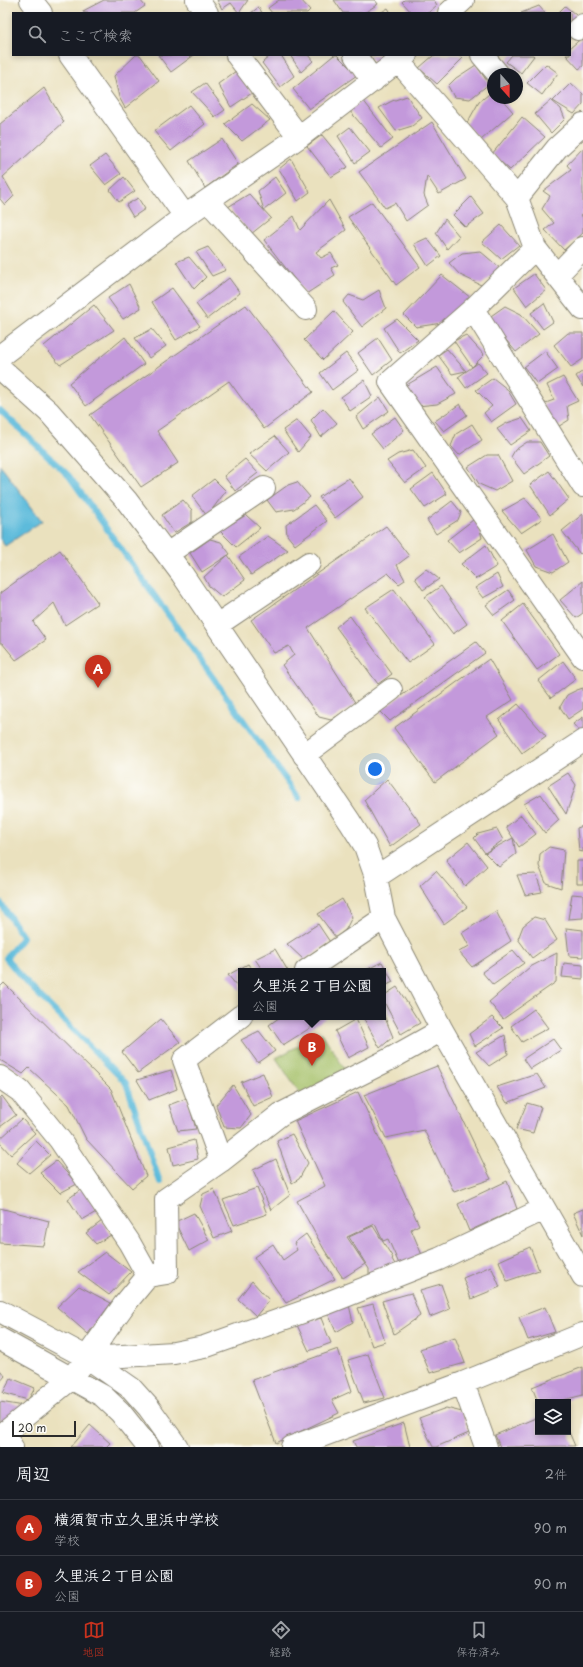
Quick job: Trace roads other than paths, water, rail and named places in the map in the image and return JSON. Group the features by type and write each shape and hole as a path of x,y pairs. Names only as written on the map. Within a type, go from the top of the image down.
{"street":[{"path":"32,0 40,12"},
{"path":"197,0 206,12"},
{"path":"71,56 185,216"},
{"path":"238,56 299,137"},
{"path":"356,56 373,81"},
{"path":"483,56 493,68"},
{"path":"0,356 185,216 299,137 402,59 517,198 535,248 583,309"},
{"path":"517,198 557,148 583,124"},
{"path":"208,201 306,309"},
{"path":"535,248 473,309 390,382 583,657"},
{"path":"557,275 583,248"},
{"path":"473,309 583,486"},
{"path":"0,368 49,412 127,501 167,554 217,625 350,822 365,846 376,877 384,918 442,1030 583,1276"},
{"path":"167,554 264,488"},
{"path":"217,625 309,563"},
{"path":"304,755 390,690"},
{"path":"376,877 583,741"},
{"path":"310,968 384,918"},
{"path":"221,1161 184,1060 238,1018"},
{"path":"12,1447 3,1434 72,1378 88,1358 124,1305 148,1276 167,1273 166,1199 221,1161 282,1114 392,1058 442,1030"},
{"path":"0,1077 20,1091 60,1140 129,1242 148,1276"},
{"path":"88,1358 174,1352 204,1347 324,1304 439,1259 544,1209"},
{"path":"0,1311 88,1358 131,1388 149,1408 177,1447"},
{"path":"292,1447 463,1383 583,1334"},
{"path":"0,1339 103,1396 120,1412 148,1447"},
{"path":"463,1383 486,1447"}],"water":[{"path":"0,465 42,521 5,546 0,539"}],"waterway":[{"path":"0,410 69,476 299,798"},
{"path":"0,902 23,937 6,958 23,979 126,1083 160,1182"}],"place":[{"name":"横須賀市立久里浜中学校","path":"98,688"},
{"name":"久里浜２丁目公園","path":"312,1066"}]}
